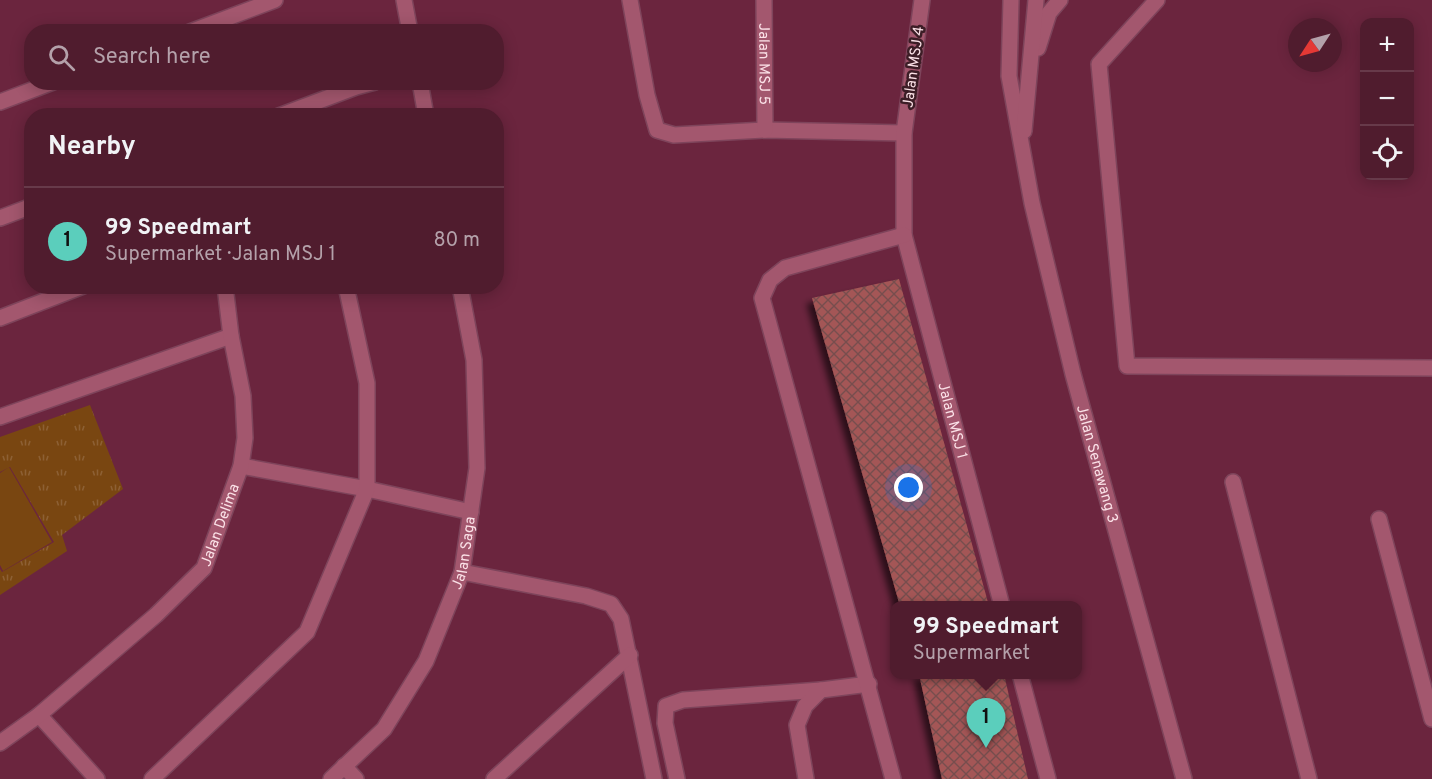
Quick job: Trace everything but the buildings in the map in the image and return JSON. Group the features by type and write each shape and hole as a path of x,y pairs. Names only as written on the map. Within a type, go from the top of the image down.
{"street":[{"path":"211,24 274,0"},
{"path":"404,0 408,24"},
{"path":"630,0 647,95 657,130 674,135 765,129 904,133"},
{"name":"Jalan MSJ 5","path":"764,0 765,129"},
{"name":"Jalan MSJ 4","path":"904,235 904,133 922,0"},
{"name":"Jalan Senawang 3","path":"1011,0 1009,76 1032,203 1073,374 1184,779"},
{"name":"Jalan Senawang 3","path":"1022,147 1036,0"},
{"path":"1029,77 1049,13 1060,0"},
{"path":"1157,0 1099,64 1127,366 1432,368"},
{"path":"0,102 31,90"},
{"path":"312,108 350,90"},
{"path":"421,90 425,108"},
{"path":"0,218 24,209"},
{"path":"893,779 762,298 770,280 785,268 904,235"},
{"name":"Jalan MSJ 1","path":"904,235 1001,601"},
{"path":"0,318 62,294"},
{"name":"Jalan Delima","path":"1,740 39,715 156,615 204,568 241,466 245,438 243,396 231,336 226,294"},
{"path":"152,779 307,633 367,489 366,383 348,294"},
{"name":"Jalan Saga","path":"331,779 384,729 426,661 462,572 477,468 474,360 462,294"},
{"path":"0,417 231,336"},
{"path":"241,466 367,489 471,512"},
{"path":"1233,482 1309,779"},
{"path":"1379,519 1432,718"},
{"path":"462,572 586,596 611,604 621,619 630,655 654,779"},
{"path":"494,779 630,655"},
{"path":"1021,679 1048,779"},
{"path":"677,779 665,723 666,706 683,700 820,690 868,684"},
{"path":"806,779 797,725 805,706 820,690"},
{"path":"39,715 97,779"},
{"path":"344,766 356,779"}],"green space":[{"path":"90,405 123,489 62,535 67,551 0,595 0,569 2,572 54,542 10,467 0,472 0,437"},
{"path":"9,467 52,542 3,571 0,565 0,473"}],"place":[{"name":"99 Speedmart","path":"986,748"}]}
